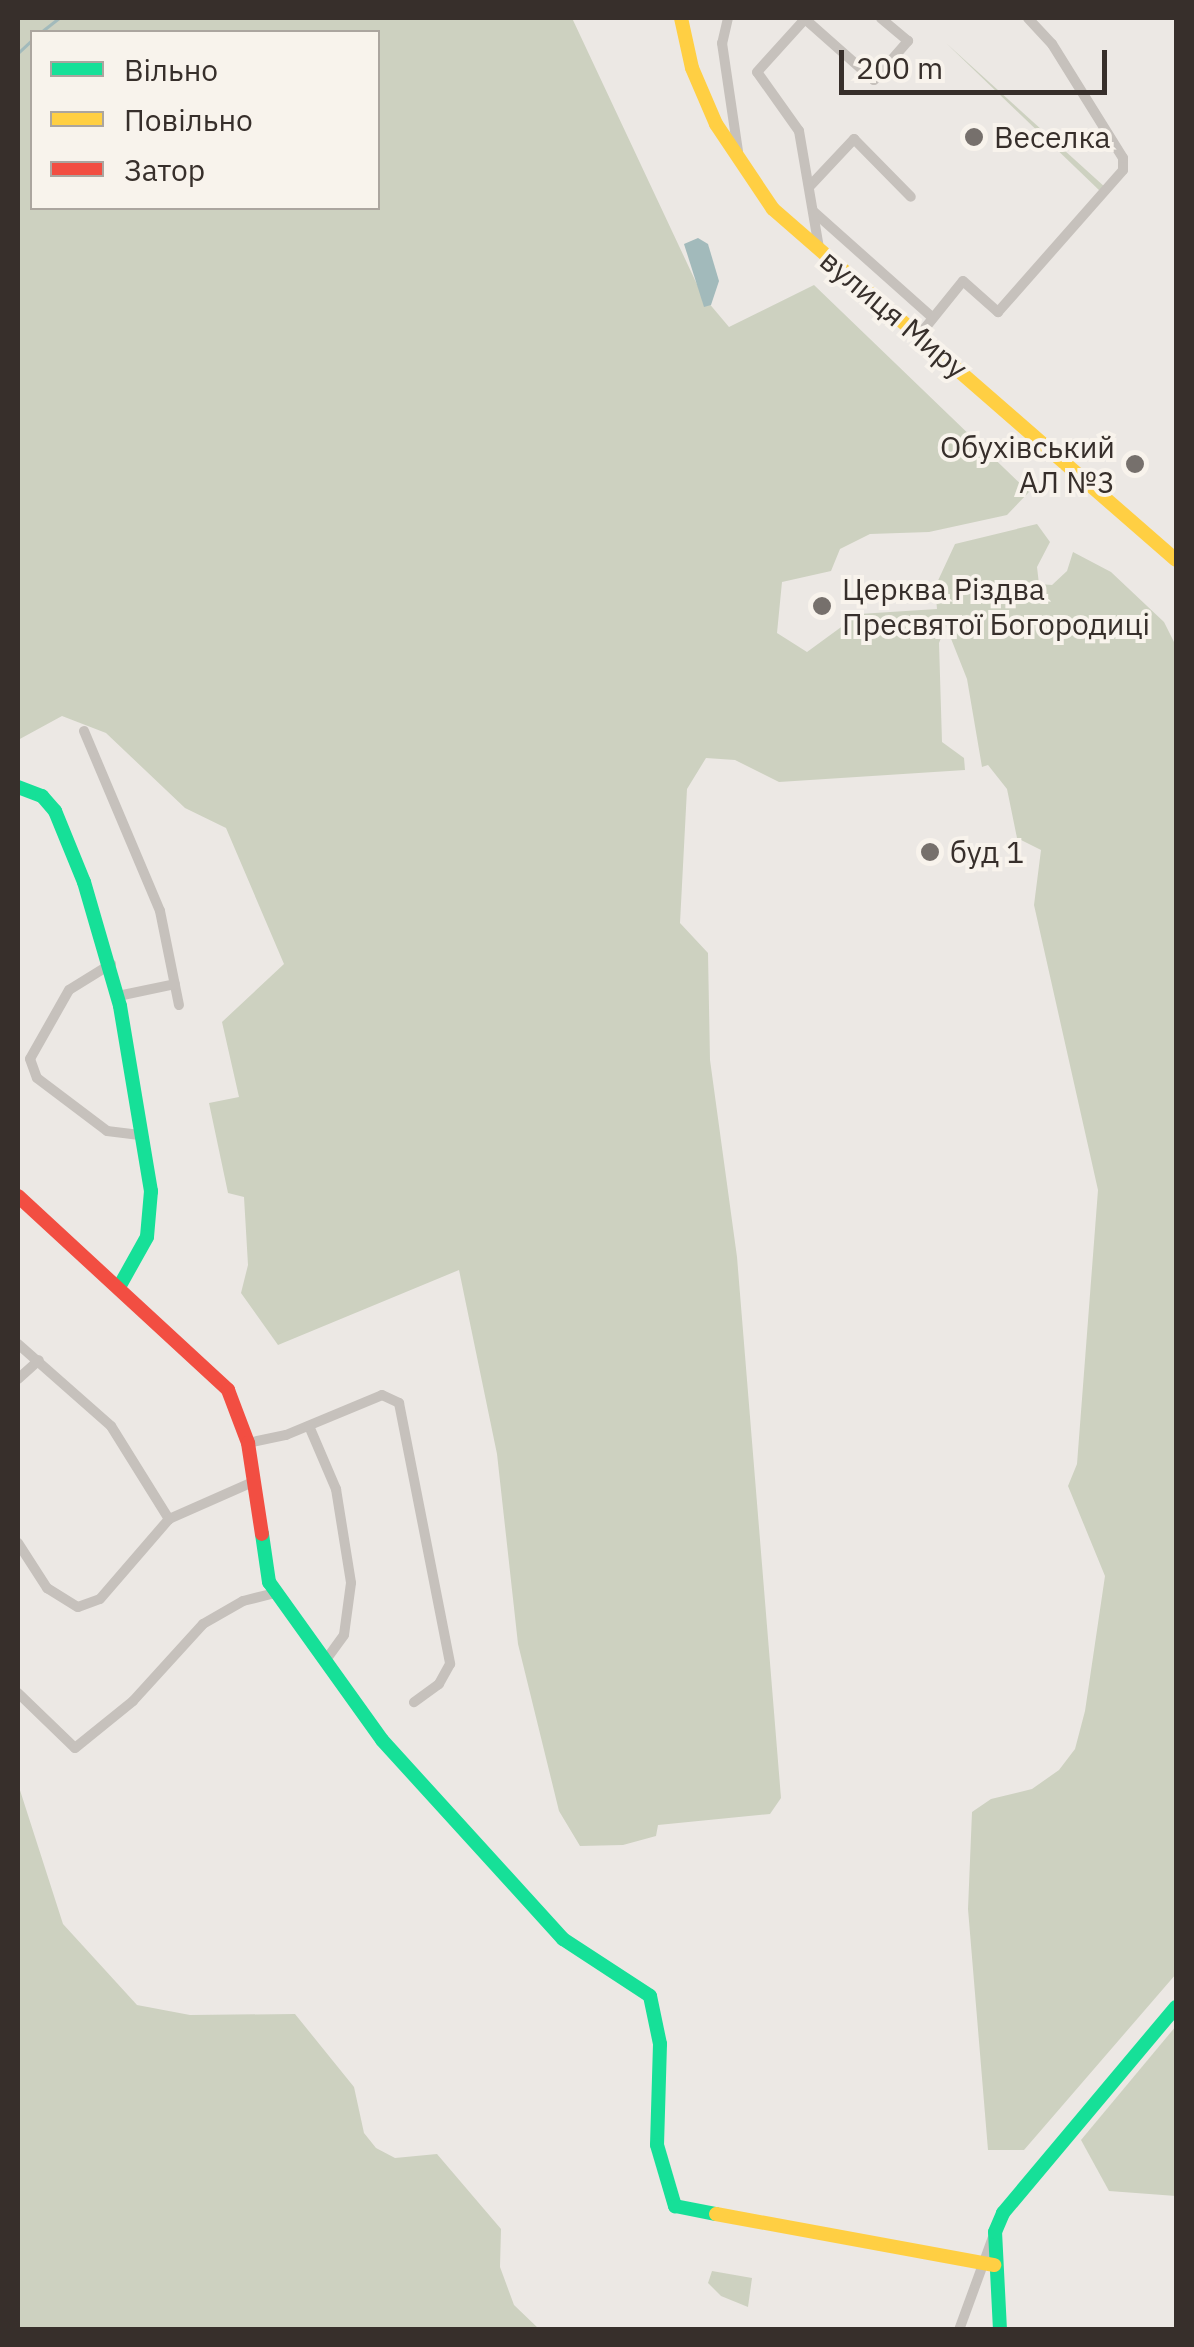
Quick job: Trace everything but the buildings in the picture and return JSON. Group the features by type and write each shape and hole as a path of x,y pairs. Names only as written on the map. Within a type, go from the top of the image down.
{"street":[{"name":"вулиця Миру","path":"681,18 692,68 738,158 773,210 916,338 996,398 1176,560"},
{"path":"728,18 722,43 738,158"},
{"path":"819,250 799,131 758,72 805,18 874,80 908,41 881,18"},
{"path":"916,338 963,282 998,312 1123,170 1123,158 1103,125 1028,18"},
{"path":"809,188 854,139 911,198"},
{"path":"814,212 933,318"},
{"path":"84,731 160,911 179,1004"},
{"path":"18,787 42,796 55,812 111,964 118,996 151,1191 147,1237 120,1287"},
{"path":"111,964 69,990 30,1059 37,1078 107,1131 142,1135"},
{"path":"118,996 175,984"},
{"path":"18,1196 218,1377 248,1443 264,1564 274,1593 382,1740 563,1939 650,1996 660,2044 657,2145 675,2206 988,2262"},
{"path":"18,1344 110,1426 168,1519"},
{"path":"18,1379 39,1360"},
{"path":"248,1443 310,1426 382,1395 399,1403 450,1664 439,1684 414,1702"},
{"path":"310,1426 336,1489 351,1583 344,1635 325,1661"},
{"path":"18,1543 47,1588 78,1607 100,1599 168,1519 255,1481"},
{"path":"18,1693 74,1748 133,1701 215,1615 274,1593"},
{"path":"959,2330 988,2262 995,2232 1020,2190 1176,2007"},
{"path":"988,2262 1000,2330"}],"green space":[{"path":"18,18 572,18 702,295 729,327 814,285 1029,492 1007,515 929,532 870,534 840,549 831,571 782,582 777,633 807,652 859,614 937,609 935,587 955,544 1037,524 1050,542 1037,567 1039,584 1052,585 1067,571 1073,552 1111,572 1164,622 1176,646 1176,1974 1024,2150 988,2150 968,1909 972,1812 991,1799 1032,1789 1059,1770 1075,1749 1085,1711 1105,1576 1068,1486 1077,1464 1098,1190 1034,905 1041,850 1017,838 1007,789 988,765 982,767 967,679 946,626 939,643 942,742 964,758 965,770 779,782 735,760 706,758 687,789 680,923 708,953 710,1060 737,1257 781,1798 770,1814 658,1825 656,1836 623,1845 580,1846 559,1811 518,1644 497,1454 459,1270 278,1345 241,1293 248,1265 244,1197 228,1193 209,1103 239,1097 222,1022 284,964 226,828 185,808 106,733 62,716 18,740"},
{"path":"946,43 1106,188 1101,192"},
{"path":"18,1784 63,1924 137,2005 190,2015 295,2014 354,2087 364,2133 376,2148 395,2158 437,2154 501,2229 500,2267 514,2305 539,2329 18,2329"},
{"path":"1176,2026 1176,2196 1109,2191 1081,2140"},
{"path":"712,2271 752,2278 748,2307 721,2296 708,2283"}],"water":[{"path":"698,238 708,244 719,281 711,305 704,307 684,244"}],"waterway":[{"path":"44,30 59,18"},
{"path":"18,53 30,42"}],"traffic: fast":[{"path":"18,787 42,796 55,811 84,882 120,1006 151,1191 147,1237 119,1287"},
{"path":"262,1534 269,1582 382,1740 563,1939 650,1996 660,2044 657,2145 675,2206 716,2214"},
{"path":"1000,2330 995,2232 1003,2213 1176,2007"}],"traffic: slow":[{"path":"681,18 692,68 716,124 773,209 1176,560"},
{"path":"716,2214 994,2265"}],"traffic: jam":[{"path":"18,1196 228,1390 248,1443 262,1534"}],"place":[{"name":"Веселка","path":"974,137"},
{"name":"Обухівський АЛ №3","path":"1135,464"},
{"name":"Церква Різдва Пресвятої Богородиці","path":"822,606"},
{"name":"буд 1","path":"930,852"}]}
